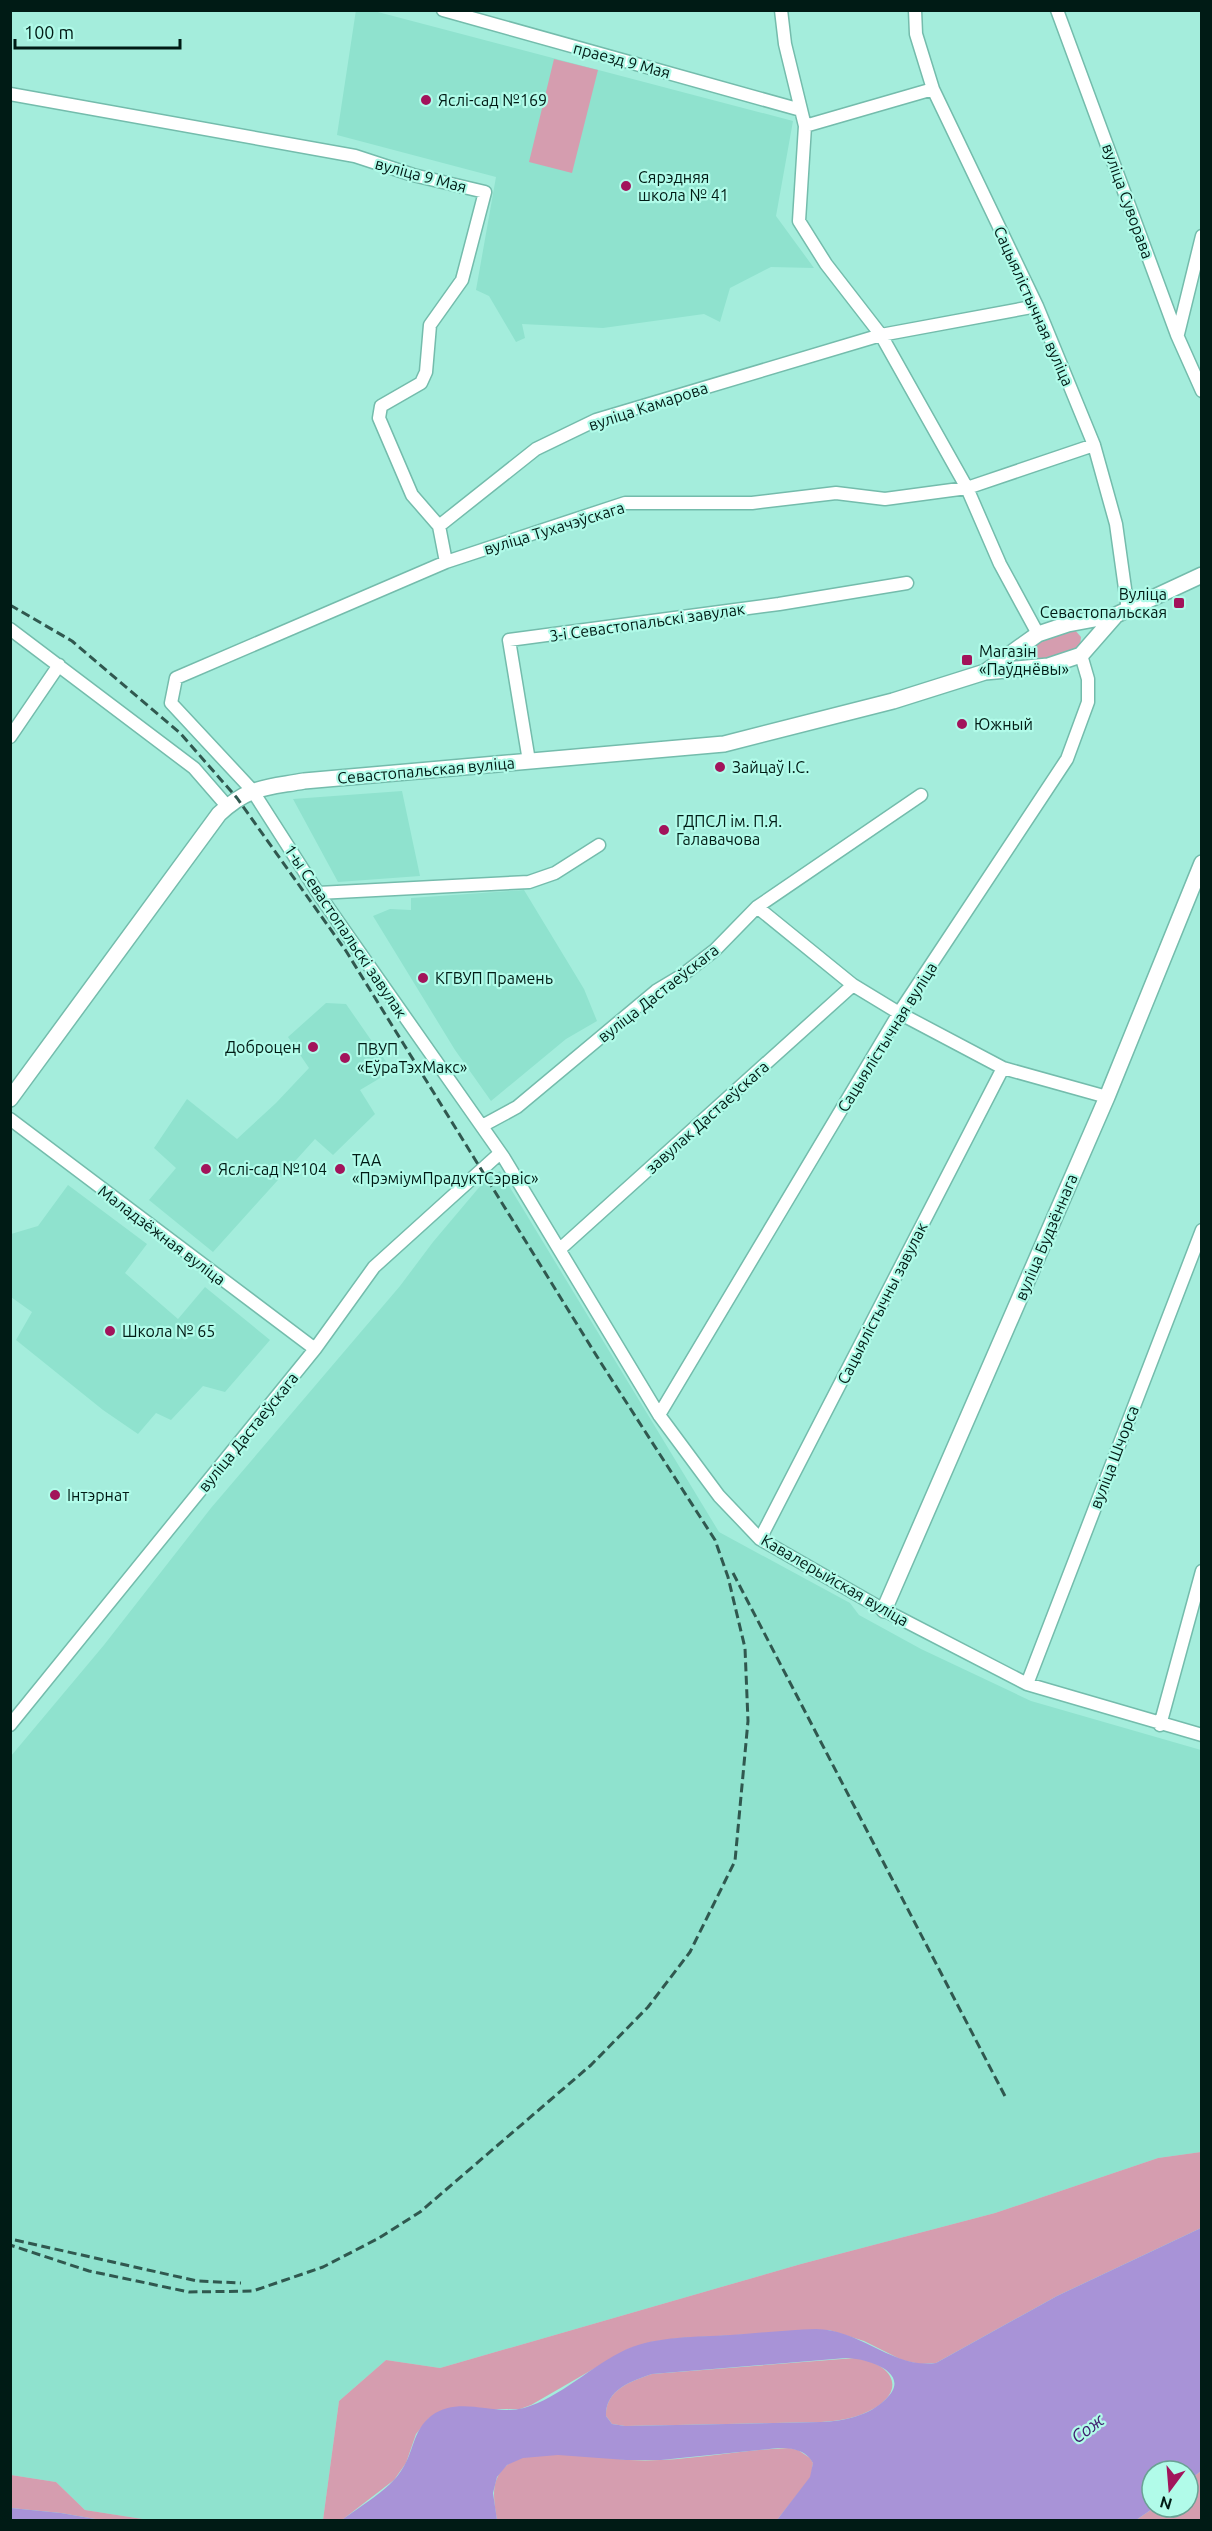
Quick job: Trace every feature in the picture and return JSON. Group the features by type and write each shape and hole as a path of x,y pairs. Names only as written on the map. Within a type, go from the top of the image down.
{"street":[{"name":"праезд 9 Мая","path":"442,10 801,110"},
{"path":"781,10 785,44 805,126 799,221 826,264 881,335 967,488 1035,636 1029,650 1031,656 1048,666"},
{"name":"Сацыялістычная вуліца","path":"915,10 916,34 933,89 1037,306 1094,445 1116,524 1122,612"},
{"name":"вуліца Суворава","path":"1057,10 1177,335 1202,391"},
{"path":"805,126 933,89"},
{"name":"вуліца 9 Мая","path":"10,94 355,156 413,175 484,192 462,279 430,325 426,372 421,383 381,406 379,418 412,495 438,526 446,562"},
{"path":"1177,335 1202,236"},
{"name":"вуліца Камарова","path":"438,526 536,449 596,420 881,335 1037,306"},
{"name":"вуліца Тухачэўскага","path":"252,790 171,703 176,678 446,562 625,504 752,503 836,493 885,499 967,488 1094,445"},
{"name":"Севастопальская вуліца","path":"985,672 1035,636 1068,624 1122,612 1202,575"},
{"name":"3-і Севастопальскі завулак","path":"529,761 509,640 779,604 906,583"},
{"name":"Севастопальская вуліца","path":"10,1100 219,814 237,798 252,790 304,781 724,744 872,707 985,672 1048,666 1081,655 1122,612"},
{"path":"1068,624 1077,626 1085,633 1085,646 1081,655"},
{"path":"10,629 194,768 227,806"},
{"name":"Сацыялістычная вуліца","path":"659,1415 899,1013 1067,759 1088,702 1088,679 1081,655"},
{"path":"10,737 59,664"},
{"name":"1-ы Севастопальскі завулак","path":"252,790 318,893 502,1156"},
{"name":"вуліца Дастаеўскага","path":"482,1126 517,1107 656,991 681,976 715,950 757,907 921,795"},
{"path":"318,893 529,882 555,873 599,845"},
{"name":"вуліца Будзённага","path":"884,1610 1107,1097 1202,863"},
{"path":"757,907 853,985 899,1013 1004,1068 1107,1097"},
{"name":"завулак Дастаеўскага","path":"560,1249 853,985"},
{"name":"Сацыялістычны завулак","path":"760,1539 1004,1068"},
{"name":"Маладзёжная вуліца","path":"10,1119 315,1349"},
{"name":"вуліца Дастаеўскага","path":"10,1725 315,1349 374,1267 502,1156"},
{"name":"Кавалерыйская вуліца","path":"502,1156 659,1415 719,1496 760,1539 884,1610 1027,1684 1160,1725 1202,1735"},
{"name":"вуліца Шчорса","path":"1027,1684 1202,1230"},
{"path":"1160,1725 1202,1571"}],"shaded area":[{"path":"356,10 374,11 793,121 776,216 814,268 771,267 730,288 720,322 704,314 603,328 522,324 525,338 516,342 489,296 476,290 496,177 337,135"},
{"path":"554,59 598,70 572,173 529,162"},
{"path":"1074,629 1081,637 1080,647 1076,652 1041,660 1035,654 1036,641"},
{"path":"402,791 420,876 338,882 293,799"},
{"path":"524,890 584,989 597,1021 566,1039 491,1101 455,1050 373,916 390,909 411,910 411,898"},
{"path":"326,1003 346,1004 387,1063 387,1074 360,1090 375,1114 333,1155 315,1139 213,1252 149,1200 176,1168 154,1148 187,1099 237,1139 309,1068 288,1037"},
{"path":"500,1171 719,1532 850,1603 859,1615 921,1649 1031,1701 1201,1750 1201,2152 1158,2158 995,2213 801,2264 440,2368 386,2360 339,2401 323,2520 149,2520 85,2510 56,2482 11,2475 11,1756 104,1645 211,1508 400,1286 433,1242 487,1178"},
{"path":"68,1185 147,1244 125,1273 178,1319 205,1287 270,1340 225,1392 203,1386 171,1420 156,1413 138,1434 103,1410 16,1340 32,1312 11,1297 11,1234 38,1226"},
{"path":"1201,2152 1201,2228 1057,2296 936,2363 920,2364 902,2360 864,2341 829,2330 680,2338 651,2342 628,2349 531,2405 520,2409 499,2409 429,2418 416,2434 406,2463 394,2480 342,2520 323,2520 339,2401 386,2360 440,2368 801,2264 995,2213 1158,2158"},
{"path":"855,2358 880,2366 892,2380 892,2388 880,2404 850,2418 821,2422 625,2426 612,2424 606,2416 610,2399 615,2393 628,2384 652,2374"},
{"path":"789,2448 798,2450 810,2458 813,2463 811,2477 777,2520 497,2520 494,2491 497,2477 507,2465 533,2455 566,2454 649,2460"},
{"path":"1200,2472 1201,2520 1136,2520 1140,2517 1200,2519"},
{"path":"11,2475 56,2482 85,2510 149,2520 101,2520 11,2508"}],"water":[{"name":"Сож","path":"1201,2228 1201,2471 1200,2459 1140,2459 1140,2517 1136,2520 777,2520 810,2477 813,2463 807,2455 798,2451 778,2448 661,2460 558,2455 523,2458 507,2465 497,2477 493,2493 497,2520 342,2520 396,2478 405,2464 420,2428 431,2416 453,2407 500,2410 524,2408 550,2397 614,2356 639,2345 677,2338 816,2329 847,2335 905,2360 936,2363 1057,2296","holes":["846,2358 884,2368 891,2374 894,2381 893,2389 886,2399 872,2410 847,2419 821,2422 625,2426 612,2424 606,2416 610,2399 615,2393 628,2384 652,2374"]},
{"path":"11,2508 61,2513 101,2520 11,2520"}],"railway":[{"path":"10,605 72,641 180,733 237,798 346,951 601,1363 715,1540 728,1577 745,1648 748,1721 735,1861 690,1952 648,2007 591,2065 420,2212 379,2238 323,2267 253,2291 189,2292 89,2271 10,2245"},
{"path":"733,1573 1007,2100"},
{"path":"15,2240 197,2281 241,2283"}],"place":[{"name":"Яслі-сад №169","path":"426,100"},
{"name":"Сярэдняя школа № 41","path":"626,186"},
{"name":"Вуліца Севастопальская","path":"1179,603"},
{"name":"Магазін «Паўднёвы»","path":"967,660"},
{"name":"Южный","path":"962,724"},
{"name":"Зайцаў І.С.","path":"720,767"},
{"name":"ГДПСЛ ім. П.Я. Галавачова","path":"664,830"},
{"name":"КГВУП Прамень","path":"423,978"},
{"name":"Доброцен","path":"313,1047"},
{"name":"ПВУП «ЕўраТэхМакс»","path":"345,1058"},
{"name":"Яслі-сад №104","path":"206,1169"},
{"name":"ТАА «ПрэміумПрадуктСэрвіс»","path":"340,1169"},
{"name":"Школа № 65","path":"110,1331"},
{"name":"Інтэрнат","path":"55,1495"}]}
